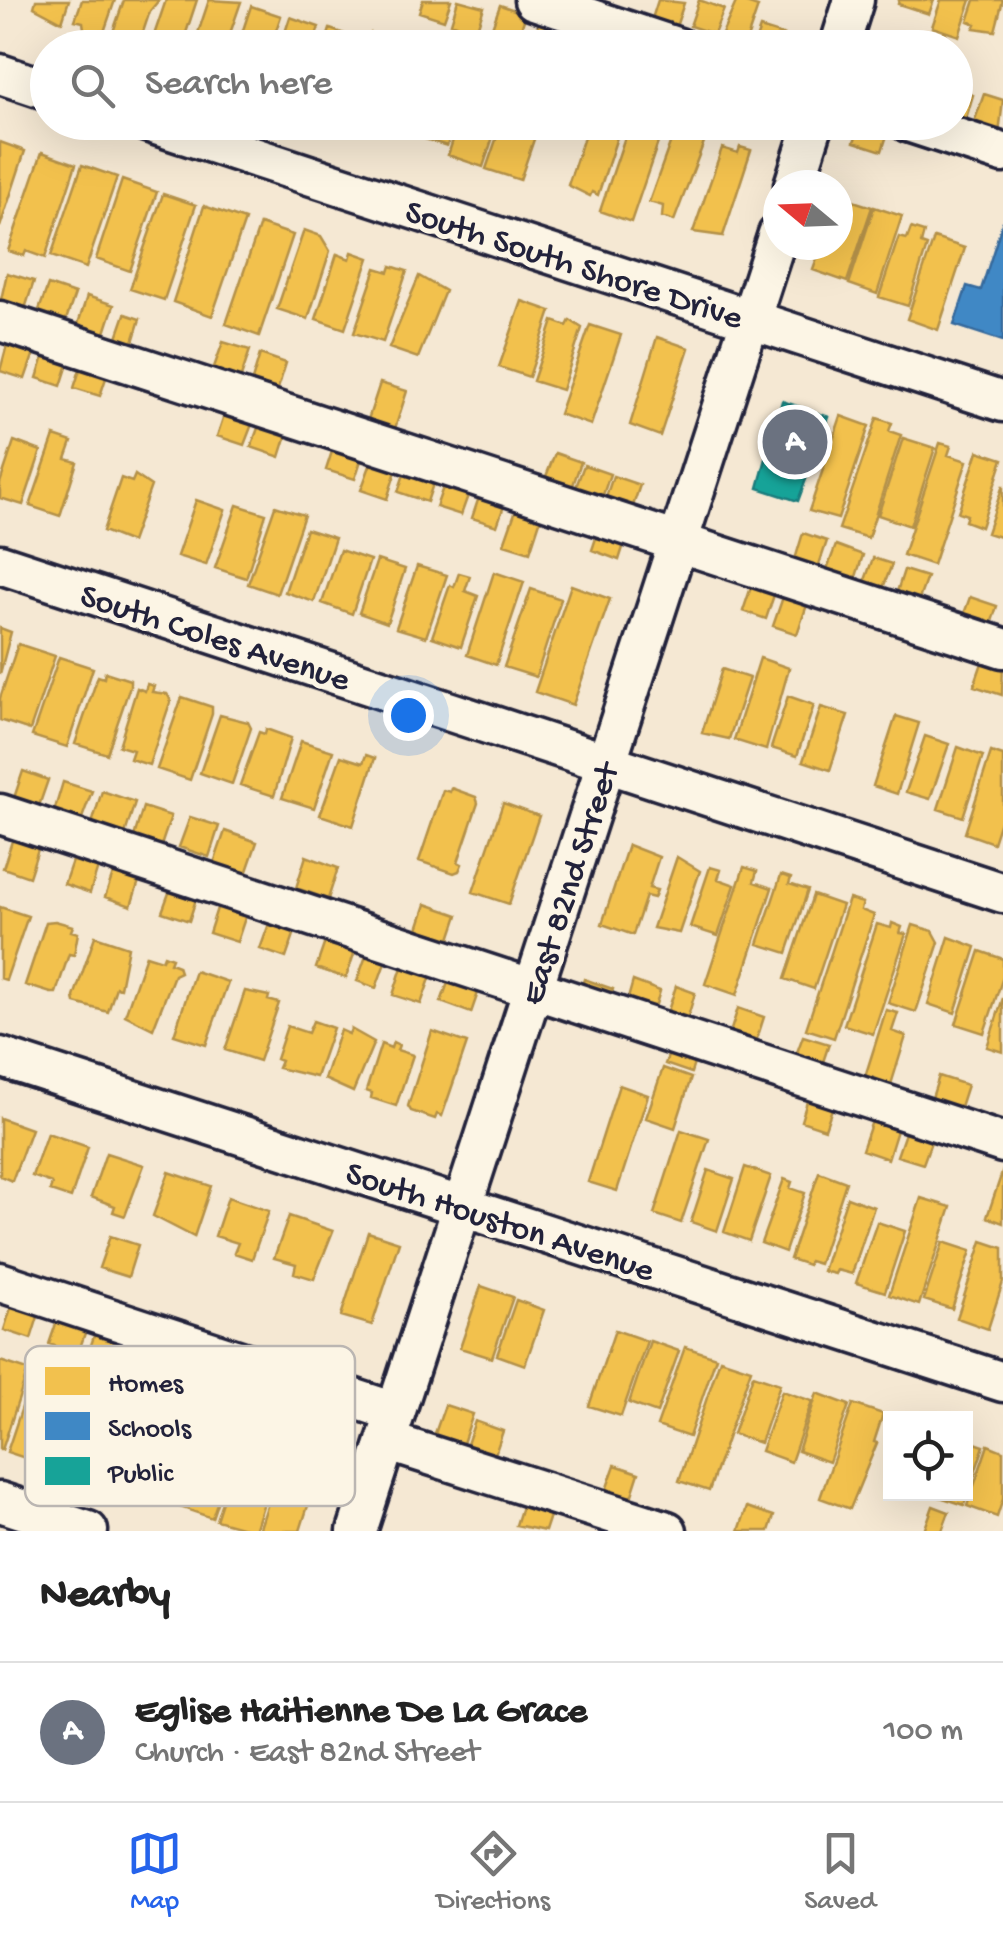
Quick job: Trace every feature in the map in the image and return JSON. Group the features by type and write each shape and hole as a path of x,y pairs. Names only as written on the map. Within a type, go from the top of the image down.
{"street":[{"path":"534,0 625,30"},
{"path":"844,30 854,0"},
{"path":"0,74 30,84"},
{"name":"South South Shore Drive","path":"202,140 1003,402"},
{"path":"799,170 808,140"},
{"path":"961,140 1003,154"},
{"name":"East 82nd Street","path":"356,1531 770,260"},
{"path":"0,321 1003,648"},
{"name":"South Coles Avenue","path":"0,564 1003,892"},
{"path":"0,814 1003,1144"},
{"name":"South Houston Avenue","path":"0,1057 1003,1382"},
{"path":"0,1282 174,1346"},
{"path":"355,1413 667,1531"},
{"path":"0,1502 88,1531"}],"building: Homes":[{"path":"36,0 69,0 62,22 34,7"},
{"path":"82,0 115,0 105,30 84,29 83,22 75,20"},
{"path":"124,0 159,0 150,11 144,30 114,30"},
{"path":"166,0 197,0 187,30 156,30"},
{"path":"209,0 241,2 231,30 199,30"},
{"path":"423,0 451,0 444,20 419,12"},
{"path":"458,0 484,7 477,30 451,23"},
{"path":"658,0 684,3 675,30 651,22"},
{"path":"699,0 724,9 716,30 690,26"},
{"path":"737,0 758,7 750,30 724,30"},
{"path":"899,0 934,0 929,14 898,4"},
{"path":"941,0 971,0 961,30 932,27"},
{"path":"975,0 1003,0 995,31 974,28 976,24 968,21"},
{"path":"500,5 526,14 521,30 491,30"},
{"path":"251,6 281,16 276,30 243,30"},
{"path":"541,16 565,24 563,30 536,30"},
{"path":"290,17 319,27 318,30 286,30"},
{"path":"984,94 1003,100 999,134 973,125"},
{"path":"428,140 449,140 447,146"},
{"path":"453,140 492,140 483,167 448,155"},
{"path":"496,140 534,140 520,180 486,169"},
{"path":"583,140 616,140 598,195 592,192 590,196 568,185"},
{"path":"624,140 659,140 631,222 600,211"},
{"path":"671,140 704,142 674,221 662,217 663,206 649,202"},
{"path":"855,140 886,140 882,151"},
{"path":"0,142 25,151 0,227"},
{"path":"740,147 751,150 723,236 693,232 722,148 738,153"},
{"path":"42,152 76,164 45,258 26,251 24,256 8,251"},
{"path":"82,165 117,177 86,268 51,256"},
{"path":"122,180 157,192 130,271 96,259"},
{"path":"163,194 196,205 164,300 130,289"},
{"path":"853,201 872,207 847,282 813,270 817,260 853,260"},
{"path":"204,206 245,220 212,316 173,302"},
{"path":"874,207 902,216 877,294 849,284"},
{"path":"260,224 293,235 259,336 226,324"},
{"path":"911,228 924,232 921,244 927,246 908,306 879,297 899,237 907,239"},
{"path":"304,230 321,236 330,251 308,319 277,309"},
{"path":"934,238 965,248 938,330 907,319"},
{"path":"352,252 369,258 345,329 316,319 337,254 350,259"},
{"path":"391,266 407,271 383,342 354,333 376,268 389,272"},
{"path":"7,273 34,281 24,312 0,304"},
{"path":"419,276 445,291 418,358 389,348"},
{"path":"48,285 75,294 65,323 38,313"},
{"path":"87,296 114,305 104,336 77,327"},
{"path":"522,301 551,311 529,377 499,367"},
{"path":"125,314 140,319 132,345 116,340"},
{"path":"570,320 582,328 562,390 533,381 553,321 567,326"},
{"path":"590,325 621,335 591,425 559,414"},
{"path":"657,337 689,348 660,436 630,425"},
{"path":"8,341 35,350 25,379 0,371"},
{"path":"223,342 250,350 240,380 213,370"},
{"path":"47,347 71,355 61,386 37,378"},
{"path":"260,354 286,363 277,392 251,384"},
{"path":"83,360 109,369 100,396 74,388"},
{"path":"380,383 407,391 393,435 366,426"},
{"path":"226,409 254,419 244,445 217,436"},
{"path":"841,416 869,426 838,519 809,511"},
{"path":"262,417 290,425 280,457 251,447"},
{"path":"877,418 892,423 889,431 901,435 868,538 839,529"},
{"path":"54,436 72,442 66,459 77,462 60,516 30,506"},
{"path":"903,438 935,448 910,526 878,515"},
{"path":"14,441 41,451 23,505 0,498 0,483"},
{"path":"335,442 364,451 355,479 326,470"},
{"path":"940,443 951,446 948,455 967,461 933,565 903,555"},
{"path":"978,451 1003,459 981,527 965,521 967,515 958,512"},
{"path":"555,453 581,462 572,488 545,479"},
{"path":"371,463 396,471 387,499 361,490"},
{"path":"407,465 436,475 427,502 398,492"},
{"path":"584,465 610,474 600,504 573,495"},
{"path":"135,475 151,486 131,542 103,531 121,478 132,482"},
{"path":"613,476 640,485 630,515 603,506"},
{"path":"446,479 471,487 461,515 436,507"},
{"path":"1003,485 1003,538 987,533"},
{"path":"481,491 506,500 497,526 472,518"},
{"path":"196,500 225,510 206,565 177,556"},
{"path":"518,504 543,512 530,552 504,544"},
{"path":"237,505 266,514 246,578 215,568"},
{"path":"275,506 304,515 277,594 248,584"},
{"path":"600,526 627,535 619,560 592,550"},
{"path":"306,529 335,538 314,602 285,592"},
{"path":"803,533 827,541 817,571 794,563"},
{"path":"836,545 863,555 853,586 824,577"},
{"path":"340,550 370,560 352,614 322,603"},
{"path":"873,558 892,564 883,588 864,583"},
{"path":"377,560 405,569 387,623 359,613"},
{"path":"417,566 447,575 426,637 396,628"},
{"path":"904,570 927,577 917,605 895,598"},
{"path":"494,572 524,582 496,665 467,655"},
{"path":"459,573 470,576 465,591 478,596 461,647 432,637 450,585 454,587"},
{"path":"752,584 775,592 766,619 743,611"},
{"path":"571,585 610,599 573,705 535,692"},
{"path":"531,589 561,599 536,677 504,667"},
{"path":"784,594 808,602 797,634 773,626"},
{"path":"970,597 997,606 989,631 961,622"},
{"path":"0,628 11,632 0,674"},
{"path":"18,644 55,656 30,730 0,720 0,698"},
{"path":"59,657 93,668 67,747 32,736"},
{"path":"984,657 1003,664 1002,695 974,686"},
{"path":"760,658 789,668 766,750 734,740"},
{"path":"722,669 749,678 729,739 702,733"},
{"path":"105,672 130,680 107,754 75,744 98,676 104,678"},
{"path":"147,684 154,686 152,692 167,694 171,700 149,765 130,759 133,750 119,746 137,688 145,691"},
{"path":"788,696 814,705 797,756 771,748"},
{"path":"182,697 212,707 190,780 157,769"},
{"path":"821,707 848,715 830,770 803,761"},
{"path":"220,715 248,722 251,728 232,784 200,773"},
{"path":"896,716 919,723 897,794 873,786"},
{"path":"266,729 291,738 274,796 240,785 259,732 265,734"},
{"path":"925,736 949,744 930,799 906,792"},
{"path":"301,741 333,751 314,808 282,798"},
{"path":"958,747 983,756 963,817 938,809"},
{"path":"991,752 1003,756 1003,812 993,843 965,833"},
{"path":"366,755 375,758 353,826 320,815 341,756 363,763"},
{"path":"23,771 48,780 39,806 14,798"},
{"path":"63,782 92,791 81,821 54,812"},
{"path":"451,788 476,797 478,803 458,862 462,864 454,873 419,861 443,790 450,792"},
{"path":"102,791 135,802 125,834 92,824"},
{"path":"503,803 539,816 509,904 473,892"},
{"path":"143,807 171,816 161,846 134,837"},
{"path":"190,817 219,826 209,857 179,847"},
{"path":"225,831 257,842 246,874 214,863"},
{"path":"13,838 39,846 29,877 3,868"},
{"path":"628,845 659,857 649,888 657,890 654,898 646,896 633,935 602,924"},
{"path":"74,855 99,864 90,893 64,884"},
{"path":"306,856 338,868 328,899 296,888"},
{"path":"677,857 700,871 679,933 653,928"},
{"path":"710,867 721,870 718,879 735,885 718,936 690,927"},
{"path":"744,867 757,871 754,882 772,888 737,995 705,984"},
{"path":"115,868 140,878 131,906 105,897"},
{"path":"781,875 791,878 789,884 808,890 787,953 758,944"},
{"path":"173,882 199,890 189,921 162,912"},
{"path":"813,895 842,905 814,989 785,979"},
{"path":"849,899 863,903 861,910 874,915 834,1038 806,1029"},
{"path":"219,902 247,912 237,942 209,933"},
{"path":"426,904 458,915 449,942 417,932"},
{"path":"0,907 28,916 6,980 0,978"},
{"path":"270,921 296,929 286,958 260,949"},
{"path":"46,922 73,926 71,931 78,933 74,955 69,954 56,993 51,993 25,985"},
{"path":"892,923 902,927 900,933 906,934 873,1034 844,1025 877,924 891,928"},
{"path":"913,925 933,931 939,942 916,1012 888,1003"},
{"path":"95,936 128,947 120,988 116,987 108,1012 75,1003"},
{"path":"949,937 976,947 955,1013 928,1004"},
{"path":"326,939 356,948 346,978 316,968"},
{"path":"980,951 1003,959 1003,977 984,1033 956,1024"},
{"path":"367,953 386,960 376,988 357,981"},
{"path":"146,955 162,960 164,955 172,958 170,963 178,966 180,972 174,975 153,1029 125,1015"},
{"path":"403,964 432,973 421,1004 393,995"},
{"path":"195,971 228,982 206,1045 174,1035"},
{"path":"450,977 480,987 471,1013 441,1002"},
{"path":"584,979 613,989 608,1004 579,995"},
{"path":"633,981 660,991 654,1011 627,1002"},
{"path":"676,986 695,993 687,1020 667,1014"},
{"path":"245,991 269,996 268,1000 279,1003 259,1061 225,1050"},
{"path":"1003,998 1003,1052 987,1047"},
{"path":"738,1008 764,1017 755,1045 729,1036"},
{"path":"886,1010 898,1013 892,1031 906,1036 889,1091 863,1083"},
{"path":"313,1021 333,1028 316,1077 278,1068 281,1061 276,1059 287,1026 308,1033"},
{"path":"351,1029 374,1042 353,1092 324,1079 340,1030 349,1034"},
{"path":"432,1031 467,1043 442,1116 437,1114 435,1119 411,1111 408,1106"},
{"path":"803,1036 829,1044 819,1074 792,1066"},
{"path":"393,1042 399,1045 397,1050 413,1055 396,1106 371,1098 372,1093 366,1091 381,1044 391,1048"},
{"path":"671,1048 696,1057 691,1073 665,1064"},
{"path":"663,1068 691,1078 675,1128 646,1118"},
{"path":"939,1076 967,1085 958,1113 930,1104"},
{"path":"619,1085 648,1095 617,1191 588,1182"},
{"path":"809,1095 834,1103 825,1129 801,1121"},
{"path":"0,1118 31,1129 12,1181 0,1176"},
{"path":"873,1118 898,1127 888,1159 862,1150"},
{"path":"907,1127 933,1136 923,1164 897,1156"},
{"path":"681,1130 709,1139 681,1223 654,1214"},
{"path":"47,1133 88,1147 71,1198 50,1191 52,1183 32,1176"},
{"path":"106,1153 144,1165 125,1216 113,1212 115,1206 91,1197"},
{"path":"745,1167 771,1176 749,1241 724,1232"},
{"path":"708,1170 734,1179 717,1231 691,1222"},
{"path":"1003,1170 1003,1223 987,1217"},
{"path":"169,1172 211,1186 194,1237 153,1216"},
{"path":"819,1172 846,1182 819,1264 809,1261 808,1265 790,1259"},
{"path":"784,1179 792,1182 790,1188 805,1193 785,1252 761,1243"},
{"path":"228,1197 269,1211 252,1259 234,1253 238,1243 215,1236"},
{"path":"847,1197 874,1207 852,1274 837,1270 835,1274 823,1271"},
{"path":"921,1198 951,1207 919,1305 889,1295"},
{"path":"289,1216 333,1231 314,1279 294,1273 296,1264 274,1258"},
{"path":"877,1222 905,1231 885,1292 856,1283"},
{"path":"368,1232 399,1242 372,1325 341,1316"},
{"path":"110,1236 138,1245 128,1277 99,1268"},
{"path":"982,1241 1003,1248 1003,1282 988,1329 957,1318"},
{"path":"943,1242 971,1251 952,1309 924,1300"},
{"path":"481,1286 513,1297 492,1358 460,1348"},
{"path":"14,1298 41,1307 31,1339 4,1330"},
{"path":"516,1300 544,1310 525,1365 497,1355"},
{"path":"59,1315 88,1324 81,1346 49,1344"},
{"path":"98,1324 128,1333 123,1346 91,1346"},
{"path":"615,1330 647,1341 621,1416 589,1406"},
{"path":"140,1339 158,1346 138,1346"},
{"path":"650,1341 679,1351 657,1413 629,1403"},
{"path":"685,1347 716,1357 689,1437 657,1426"},
{"path":"720,1359 751,1369 709,1491 679,1481"},
{"path":"0,1361 25,1369 25,1379 0,1450"},
{"path":"753,1375 780,1384 760,1443 733,1434"},
{"path":"782,1391 812,1401 791,1462 761,1451"},
{"path":"817,1393 849,1405 829,1462 798,1451"},
{"path":"25,1398 25,1458 7,1452"},
{"path":"853,1404 883,1414 874,1442 877,1443 850,1509 820,1498"},
{"path":"445,1405 473,1414 461,1449 433,1439"},
{"path":"475,1421 503,1431 494,1457 466,1447"},
{"path":"973,1442 984,1446 973,1478"},
{"path":"988,1445 1003,1451 1003,1499 997,1517 967,1506 973,1501 973,1489"},
{"path":"615,1465 639,1473 630,1501 605,1493"},
{"path":"525,1497 553,1507 545,1531 516,1525"},
{"path":"177,1506 216,1506 212,1518"},
{"path":"221,1506 263,1506 255,1531 216,1520"},
{"path":"267,1506 308,1506 300,1531 259,1531"},
{"path":"933,1506 949,1512 942,1531 924,1531"},
{"path":"747,1507 774,1516 769,1531 739,1531"}],"building: Schools":[{"path":"1003,221 1003,341 954,325 967,286 981,290"}],"building: Public":[{"path":"782,401 829,417 798,501 758,488"}],"place":[{"name":"Eglise Haitienne De La Grace","path":"795,442"}]}
